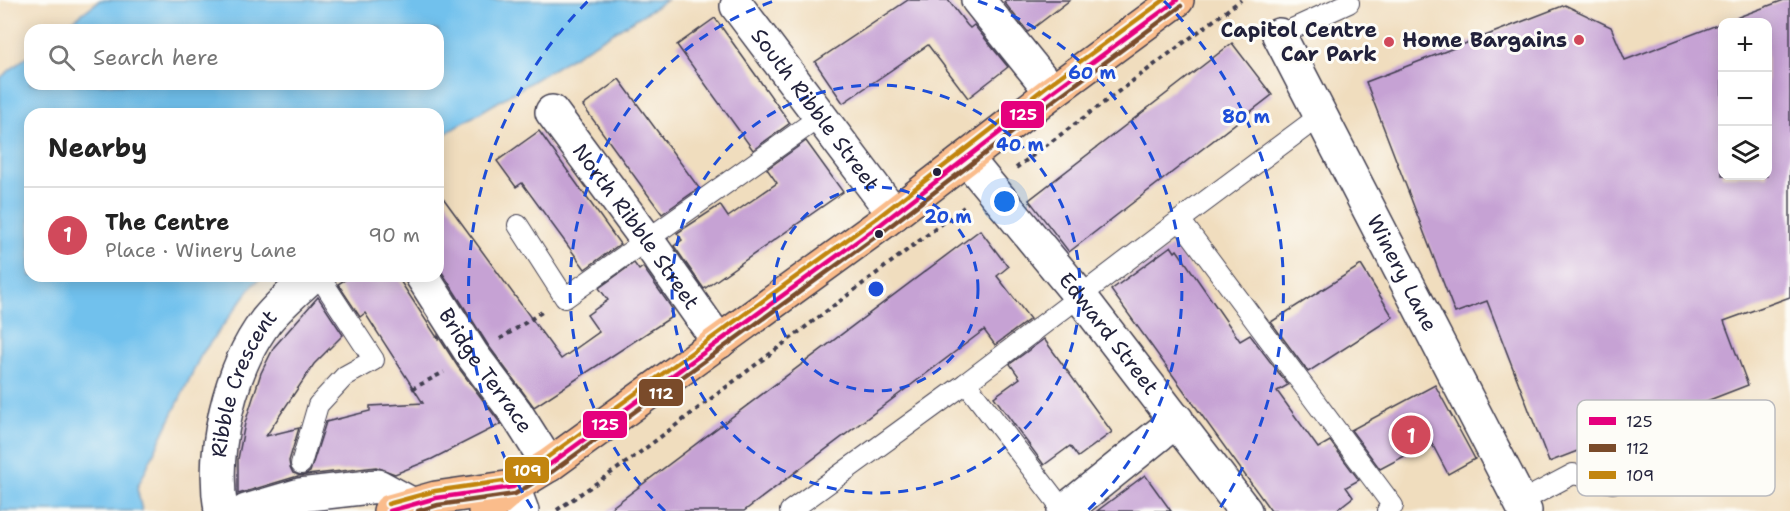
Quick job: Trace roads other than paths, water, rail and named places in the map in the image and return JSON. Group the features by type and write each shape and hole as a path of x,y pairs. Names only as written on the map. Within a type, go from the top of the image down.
{"highway":[{"path":"485,511 518,499 549,465 894,214 1052,92 1177,0"},
{"path":"401,508 436,498 518,499"}],"street":[{"path":"978,0 1052,92"},
{"name":"South Ribble Street","path":"737,6 894,214"},
{"name":"Winery Lane","path":"1279,35 1522,506"},
{"name":"North Ribble Street","path":"552,112 719,342"},
{"name":"Edward Street","path":"967,159 1080,296 1245,511"},
{"name":"Ribble Crescent","path":"221,511 218,493 221,437 226,409 237,376 250,346 265,322 305,282"},
{"name":"Bridge Terrace","path":"426,282 473,356 516,413 549,465"},
{"path":"1064,511 1177,420"},
{"path":"246,511 300,495 378,486 401,508"}],"lane":[{"path":"1279,35 1349,3"},
{"path":"790,511 966,383 1321,115"},
{"path":"518,225 565,298 821,116"},
{"path":"1180,220 1393,506 1387,511"},
{"path":"301,464 318,405 345,376 374,360 323,282"},
{"path":"966,383 1064,511"},
{"path":"1522,506 1573,474 1577,475"}],"water":[{"path":"100,0 667,0 444,134 444,108 24,108 24,282 256,282 201,355 137,488 142,511 0,511 0,78 24,59 24,90 444,90 444,24 68,24"}],"place":[{"name":"Home Bargains","path":"1579,40"},
{"name":"Capitol Centre Car Park","path":"1389,42"},
{"name":"The Centre","path":"1411,435"}]}
